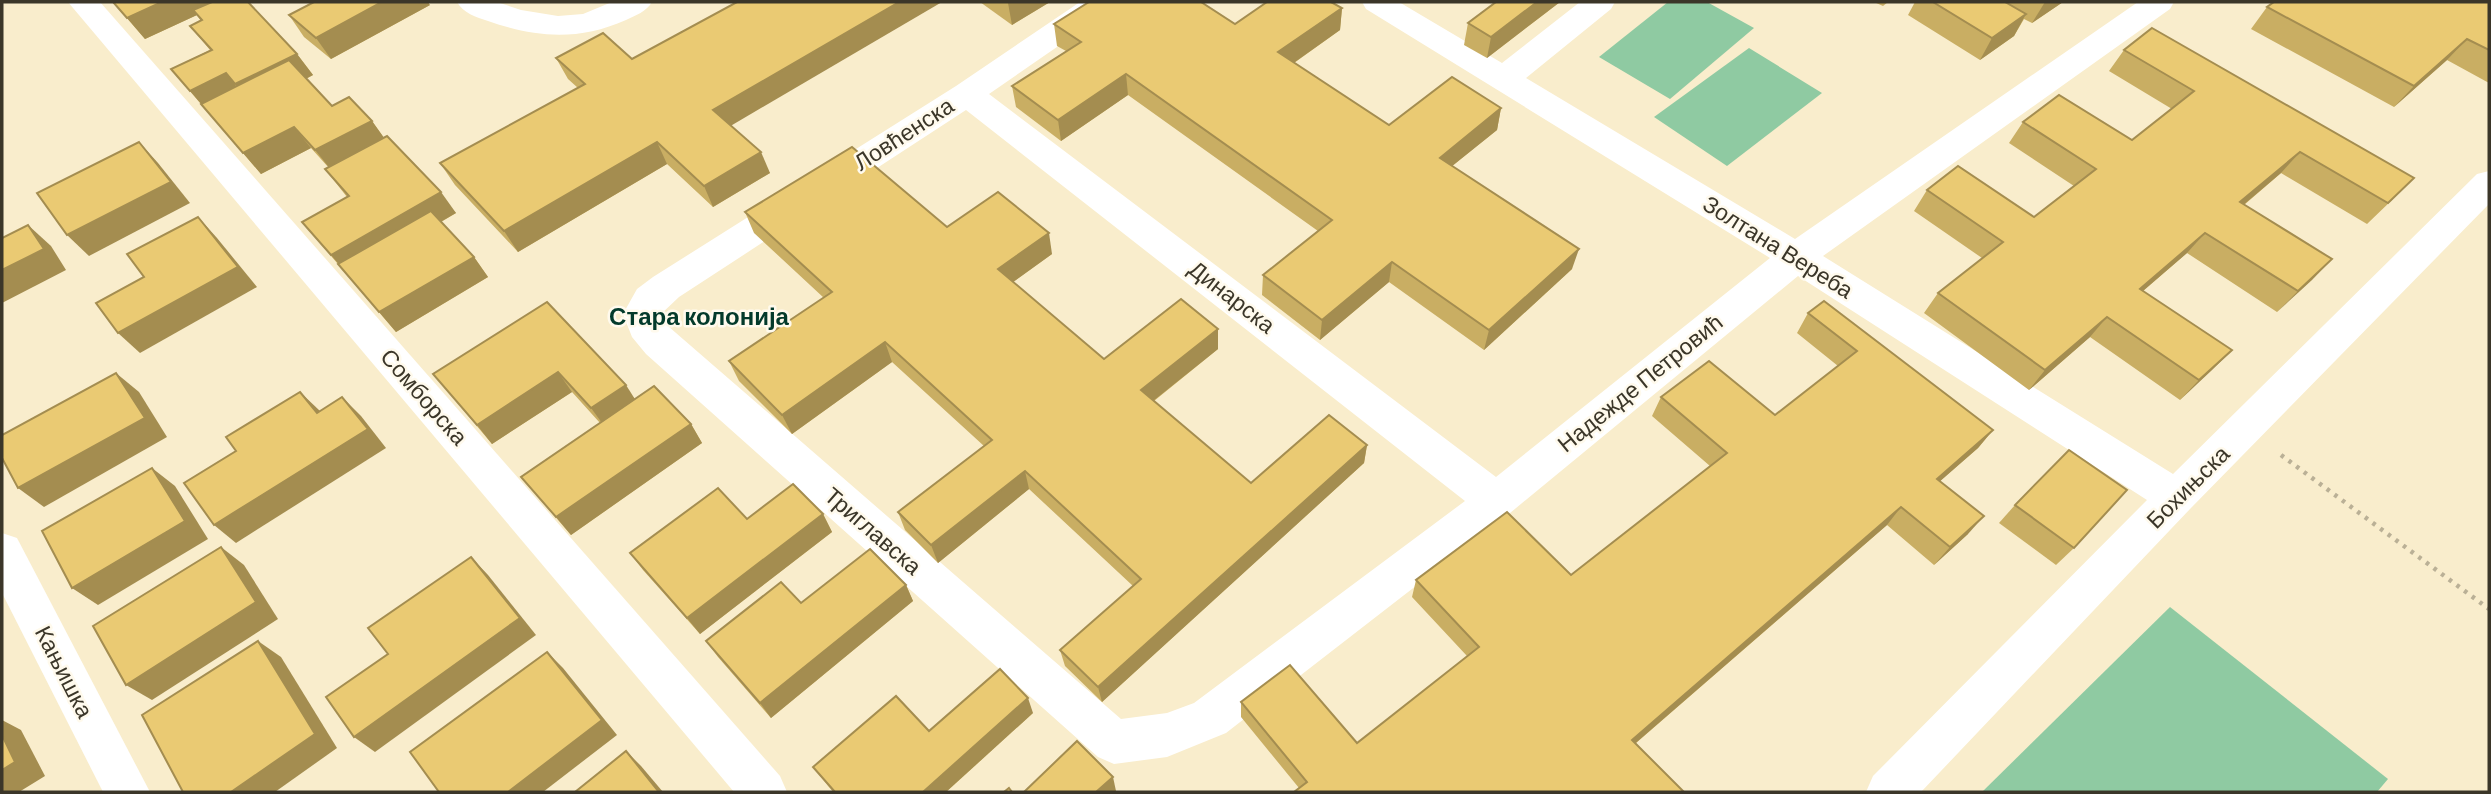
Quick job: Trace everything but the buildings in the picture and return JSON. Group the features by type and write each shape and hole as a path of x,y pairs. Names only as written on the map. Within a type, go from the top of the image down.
{"street":[{"name":"Сомборска","path":"83,2 764,792"},
{"path":"472,2 521,21 569,26 614,13 637,2"},
{"name":"Ловћенска","path":"641,314 650,299 666,287 967,93 1101,2"},
{"name":"Золтана Вереба","path":"1377,2 1796,257 2176,498"},
{"path":"1503,79 1600,2"},
{"name":"Надежде Петровић","path":"1114,742 1167,735 1210,718 1496,500 1796,257 2159,2"},
{"name":"Динарска","path":"967,93 1496,500"},
{"name":"Бохињска","path":"1889,792 2489,183"},
{"name":"Триглавска","path":"641,314 645,327 659,343 1114,742"},
{"name":"Кањишка","path":"2,551 127,792"}],"path":[{"path":"2246,430 2489,610"}],"green space":[{"path":"1668,2 1707,2 1754,28 1670,99 1599,57"},
{"path":"1749,48 1822,93 1727,166 1654,117"},
{"path":"2170,607 2388,779 2377,792 1982,792"}],"district":[{"name":"Стара колонија","path":"699,317"}]}
